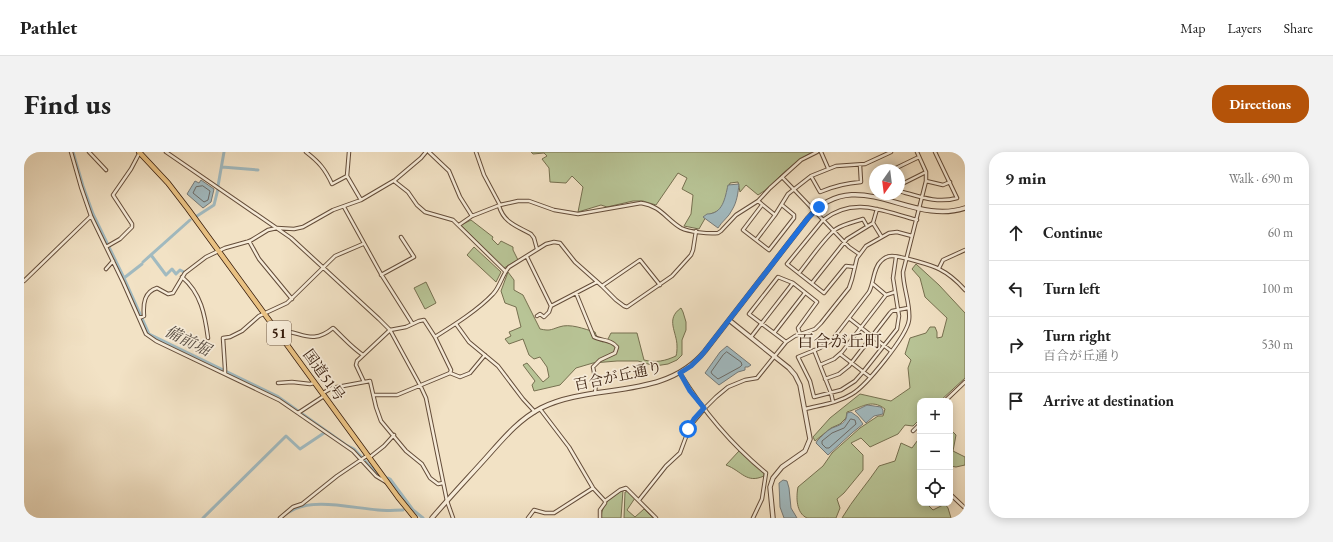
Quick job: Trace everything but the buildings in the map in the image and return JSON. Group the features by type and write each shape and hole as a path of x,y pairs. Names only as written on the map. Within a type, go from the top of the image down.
{"highway":[{"name":"国道51号","path":"139,152 168,183 315,382 365,458 415,518"}],"street":[{"path":"71,152 91,216 141,317 148,336 225,371 299,412 365,458 376,476 388,484"},
{"path":"89,152 106,170"},
{"path":"107,246 120,239 132,227 132,224 113,195 139,152"},
{"path":"166,152 291,238 390,330 420,385 428,408 447,501 453,518"},
{"path":"306,152 324,169 332,184 346,176"},
{"path":"349,152 346,176 361,200"},
{"path":"141,317 143,304 148,294 157,288 168,294 173,293 182,277 194,265 206,257 249,241 268,230 277,228 294,229 303,227 333,210 361,200 394,181 427,152 450,171 460,197 472,216"},
{"path":"477,152 484,175 499,206 501,214 505,219 531,234 534,238 537,249"},
{"path":"459,225 472,216 499,206 525,200 554,210 578,214 605,209 612,210 632,204 650,204 683,229 718,233 736,215 758,201 801,160 817,152"},
{"path":"821,152 828,168"},
{"path":"756,240 782,205 788,194 811,176 836,166 860,165 891,152"},
{"path":"805,409 838,401 856,392 891,351 906,330 909,320 903,277 926,181 926,172 917,152"},
{"path":"905,192 940,201 957,198 935,152"},
{"path":"904,164 919,157"},
{"path":"811,176 820,192 832,186 861,182 860,165"},
{"path":"905,182 926,172"},
{"path":"782,177 844,242 859,254"},
{"path":"394,181 408,192 417,205 425,212 450,218 459,225 505,271"},
{"path":"926,181 943,185 950,182"},
{"name":"百合が丘通り","path":"432,518 507,435 523,420 540,409 565,399 657,382 680,373 691,366 701,356 815,211 834,199 854,194 872,196 937,212 965,208"},
{"path":"758,201 775,215"},
{"path":"762,205 743,230 769,250 794,218 794,215 782,205"},
{"path":"855,267 846,266 824,293 787,264 823,220 836,211 847,207 864,206 916,220"},
{"path":"344,207 381,275 412,324"},
{"path":"812,283 844,242 853,234 873,223 877,209"},
{"path":"24,281 91,216"},
{"path":"799,273 834,231 863,219 867,226"},
{"path":"873,223 881,236"},
{"path":"436,337 456,324 494,293 508,267 550,242 560,243 575,262 616,300 627,307 672,276 691,255 696,231"},
{"path":"639,500 666,466 680,453 688,429 694,419 704,408 728,387 745,380 757,378 786,342 800,334 815,329 821,323 849,288 859,254 866,246 881,236 889,233 897,232 912,236"},
{"path":"381,275 414,257 401,237"},
{"path":"249,241 259,259 292,299"},
{"path":"225,371 223,338 230,337 242,331 264,313 280,307 292,299 335,256 363,244"},
{"path":"938,268 943,260 965,250"},
{"path":"896,257 893,278 899,319 897,329 863,372 850,384 841,390 814,397 810,381 798,357 824,346 832,340 867,296 873,284 876,267 882,260 890,256 896,257 907,259 938,268 950,276 965,290"},
{"path":"527,257 551,306"},
{"path":"602,286 640,260 660,285"},
{"path":"106,269 113,261"},
{"path":"182,277 190,284 198,297 206,318 208,338"},
{"path":"786,342 749,314 778,277 793,283 817,302 798,328 800,334"},
{"path":"537,316 540,314 544,317 549,312 551,306 597,282"},
{"path":"751,338 793,283"},
{"path":"873,284 886,295"},
{"path":"820,365 830,361 840,354 886,295 895,292"},
{"path":"576,293 594,337 612,342 617,347 615,353 600,360 593,367 596,393"},
{"path":"774,333 805,293"},
{"path":"825,379 839,374 852,363 890,313 908,308"},
{"path":"850,319 891,351"},
{"path":"364,382 356,366 357,361 390,330 412,324 419,320 424,320 436,337 451,370 450,373"},
{"path":"729,320 789,368 795,375 800,385 810,435 810,442 805,452 782,467 773,478 770,487 773,518"},
{"path":"456,324 469,342 498,366 523,399 535,412"},
{"path":"277,331 282,330 304,336 317,336 324,335 333,328 348,344 363,355"},
{"path":"814,350 831,393 832,402"},
{"path":"840,354 870,377"},
{"path":"374,394 396,395 450,373 460,377 470,373 485,355"},
{"path":"680,373 690,391 728,438 766,473 762,499 753,518"},
{"path":"299,412 332,388 370,381 376,407 381,420 406,451 422,464 434,482 438,484 443,483"},
{"path":"278,383 292,382 310,384 315,382"},
{"path":"948,398 965,382"},
{"path":"540,409 569,447 593,488 605,501"},
{"path":"913,431 917,427"},
{"path":"280,518 293,507 302,504 337,476 384,446 394,435"},
{"path":"528,518 534,510 545,513 554,513 593,488"},
{"path":"600,518 600,510 605,501 620,490 626,488 656,518"},
{"path":"953,497 965,508"}],"green space":[{"path":"531,152 813,152 795,163 767,189 758,195 746,185 740,192 738,182 730,183 726,200 722,207 714,213 707,215 699,229 684,226 691,214 693,195 682,189 687,178 678,173 656,205 643,201 633,201 607,207 601,205 578,212 583,187 572,176 566,183 550,182 549,168 542,159 547,156 544,153 533,154"},
{"path":"471,220 493,237 492,239 498,245 501,241 513,247 518,260 504,268 499,264 461,225"},
{"path":"474,247 501,272 496,282 467,255"},
{"path":"916,264 939,285 965,313 965,378 943,398 917,398 917,422 913,426 905,425 898,434 870,447 861,438 851,443 863,455 863,470 844,493 837,499 840,508 836,518 807,518 803,516 799,509 797,500 798,487 823,466 832,453 860,428 878,416 883,416 885,409 875,404 861,406 847,412 846,418 840,424 831,428 815,441 813,437 830,418 860,394 891,401 910,388 908,368 911,360 905,354 910,338 926,333 930,327 935,327 937,338 942,337 947,318 925,297 920,278 912,269"},
{"path":"508,272 514,280 514,290 523,295 540,329 550,330 563,326 577,327 595,332 598,340 603,342 608,339 611,333 637,333 644,360 660,361 676,356 677,341 673,321 676,312 681,308 686,322 686,330 682,340 682,355 677,360 668,364 655,366 638,361 593,363 576,368 560,385 534,391 532,385 535,381 523,365 527,363 543,382 549,377 547,367 540,357 534,359 529,355 523,339 509,344 505,339 511,336 509,332 521,327 516,307 505,303 501,291"},
{"path":"426,282 436,303 425,309 414,288"},
{"path":"953,432 956,435 953,451"},
{"path":"917,441 917,506 929,506 933,510 941,506 946,506 951,518 842,518 879,466 895,461 901,443 912,448"},
{"path":"739,451 764,473 764,476 758,478 748,478 726,465"},
{"path":"953,451 965,457 965,465 953,466"},
{"path":"623,490 621,518 601,518 605,504"},
{"path":"629,491 635,498 627,510 635,517 644,509 653,518 624,518 625,492"}],"water":[{"path":"201,180 214,189 211,202 203,208 187,194 195,181 199,183"},
{"path":"739,184 734,207 718,228 703,217 717,211 720,208 728,185"},
{"path":"727,346 751,365 745,367 745,370 738,372 719,385 705,373 720,352"},
{"path":"867,405 881,407 883,414 874,416 866,423 855,411"},
{"path":"851,412 858,417 863,424 828,455 816,443 817,441 832,428 842,423 846,419 847,413"},
{"path":"783,480 787,481 791,508 797,518 784,518 780,507 779,483"}],"waterway":[{"name":"備前堀","path":"73,152 93,214 149,334 277,396 346,445 354,449 379,476"},
{"path":"218,186 224,152"},
{"path":"222,167 258,170"},
{"path":"197,216 214,205 218,189"},
{"path":"143,262 190,220"},
{"path":"151,255 166,275 172,269 176,274 180,270 184,272"},
{"path":"124,278 142,264"},
{"path":"203,518 286,436 300,449 324,433"},
{"name":"備前堀","path":"388,478 413,510 423,518"},
{"path":"289,512 309,505 320,504 381,510 403,510"}],"district":[{"name":"百合が丘町","path":"839,341"}],"route":[{"path":"688,429 694,419 704,408 690,391 680,373 691,366 701,356 808,218 819,207"}]}
